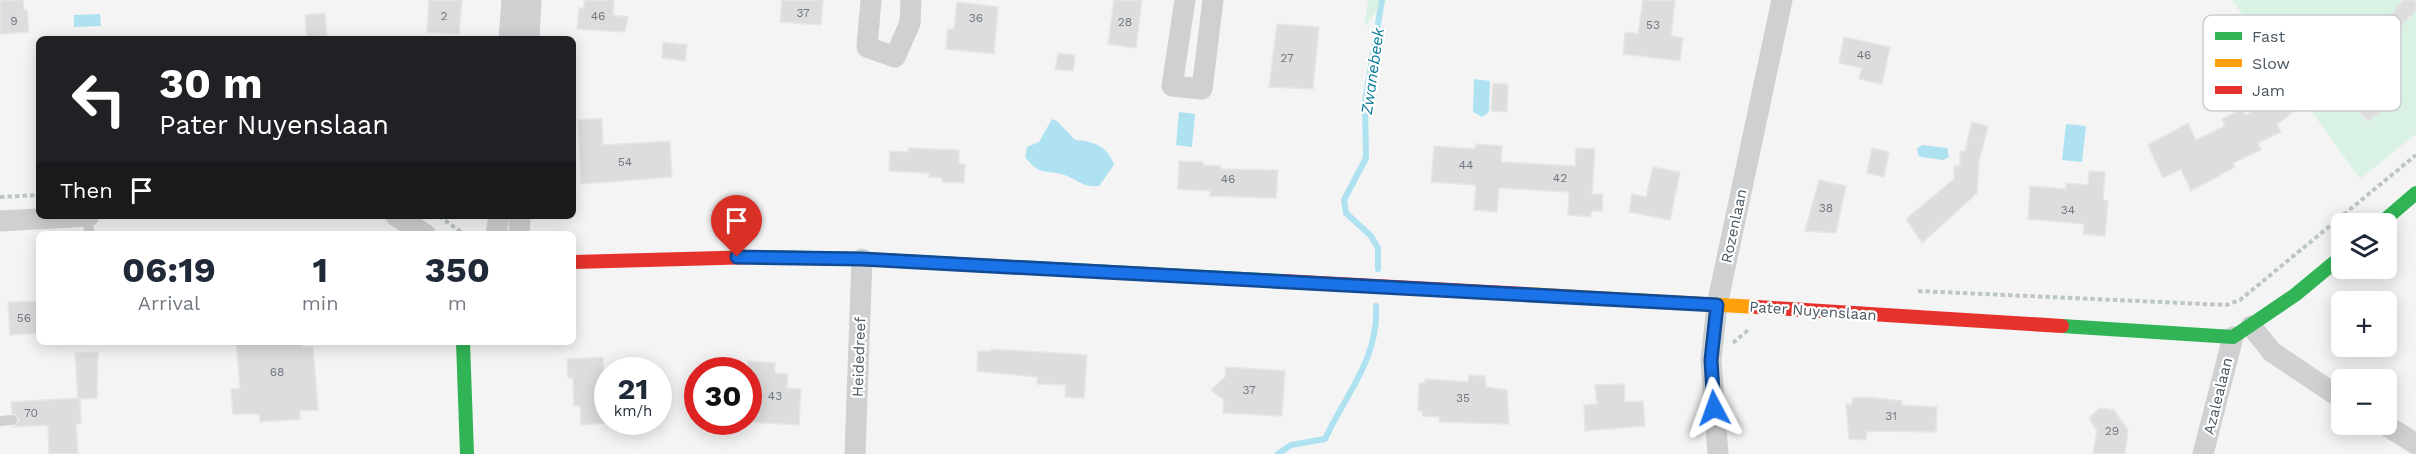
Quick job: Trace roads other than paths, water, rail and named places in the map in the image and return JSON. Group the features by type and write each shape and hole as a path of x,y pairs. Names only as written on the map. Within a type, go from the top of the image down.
{"street":[{"path":"512,0 519,33"},
{"path":"519,33 531,0"},
{"path":"871,0 867,46 895,57 910,22 911,0"},
{"path":"1185,0 1172,86 1202,89 1213,0"},
{"name":"Rozenlaan","path":"1718,454 1711,360 1717,305 1782,0"},
{"path":"2393,213 2416,193"},
{"path":"0,221 36,219"},
{"name":"Pater Nuyenslaan","path":"576,262 737,257 862,259 2242,332"},
{"name":"Heidedreef","path":"855,454 862,259"},
{"path":"2331,265 2295,295 2242,332 2331,392"},
{"name":"Azalealaan","path":"2204,454 2242,332"},
{"path":"463,345 467,454"},
{"path":"2397,432 2416,444"}],"lane":[{"path":"0,421 12,420"}],"water":[{"path":"100,14 101,26 74,27 74,15"},
{"path":"1474,79 1490,81 1489,112 1482,117 1473,112"},
{"path":"1179,112 1195,114 1192,147 1176,145"},
{"path":"1052,119 1057,121 1075,140 1094,143 1108,153 1114,165 1099,186 1086,185 1061,174 1041,171 1025,157 1027,147 1039,142"},
{"path":"2066,124 2086,126 2082,162 2062,160"},
{"path":"1923,145 1947,148 1949,157 1943,160 1921,157 1918,155 1917,148"}],"waterway":[{"name":"Zwanebeek","path":"1378,269 1378,248 1371,236 1346,213 1344,200 1366,158 1365,102 1382,0"},
{"name":"Zwanebeek","path":"1278,454 1291,445 1325,439 1367,359 1376,325 1376,306"}]}
